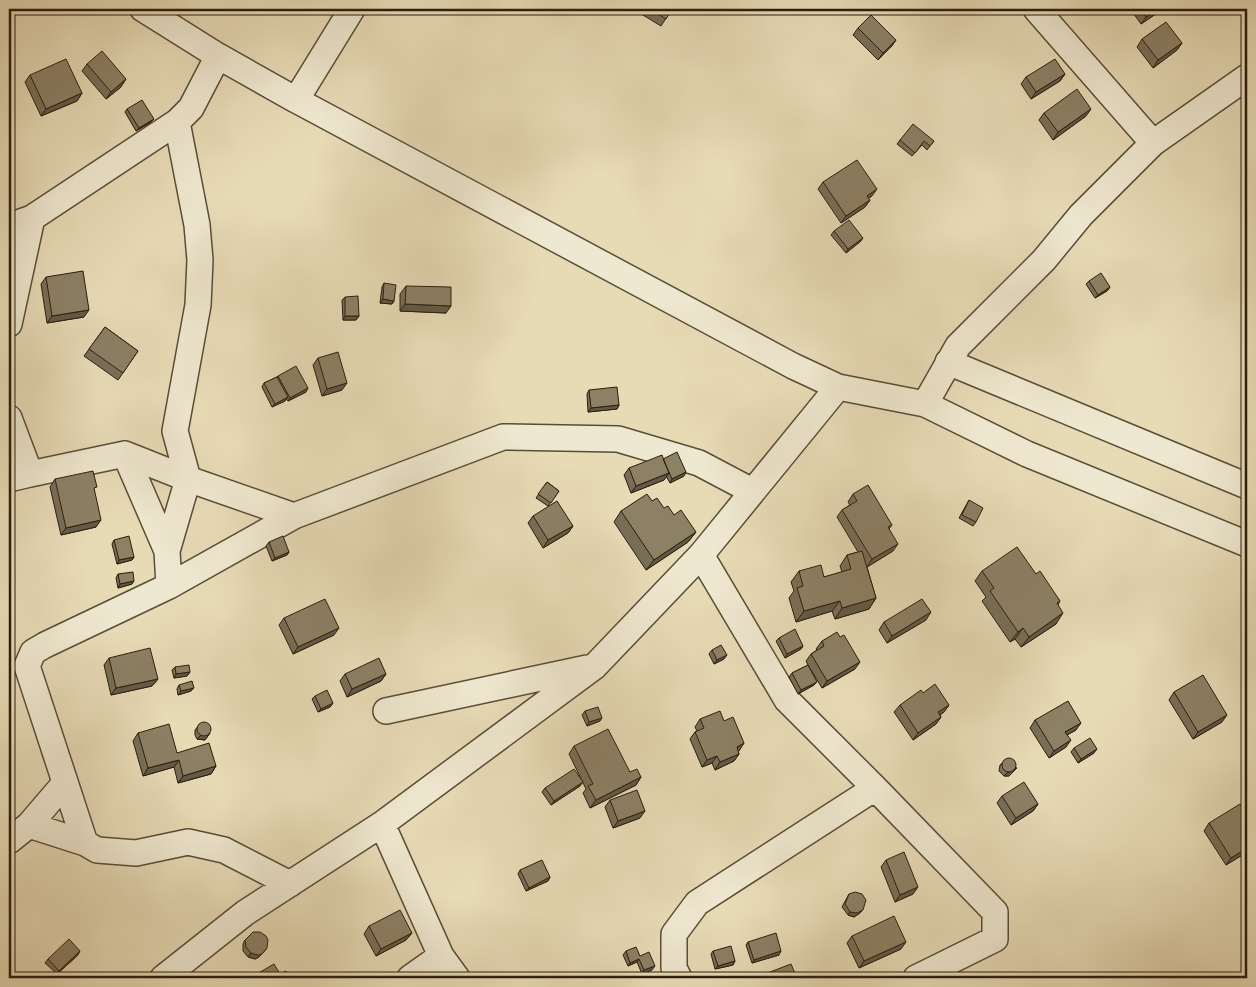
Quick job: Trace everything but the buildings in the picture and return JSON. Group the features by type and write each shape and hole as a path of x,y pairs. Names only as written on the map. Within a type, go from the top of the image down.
{"street":[{"path":"143,9 218,56 296,100 793,366 838,387 924,404 1027,454 1247,544"},
{"path":"296,100 352,9"},
{"path":"1036,9 1153,143"},
{"path":"9,226 32,218 177,122 191,108 218,56"},
{"path":"924,404 948,362 964,340 1044,260 1081,215 1153,143 1247,77"},
{"path":"169,586 167,551 188,479 175,431 198,305 200,260 197,225 177,122"},
{"path":"9,324 32,218"},
{"path":"948,362 1247,486"},
{"path":"164,978 244,913 382,824 594,667 701,555 838,387"},
{"path":"9,418 20,476 125,454 188,479 294,516"},
{"path":"85,843 65,783 18,669 34,652 45,645 169,586 294,516 503,437 618,439 699,463 752,491"},
{"path":"125,454 167,551"},
{"path":"701,555 787,700 996,912 995,939 916,978"},
{"path":"386,711 594,667"},
{"path":"9,842 29,825 65,783"},
{"path":"679,978 674,968 674,934 697,903 875,788"},
{"path":"382,824 441,956 457,978"},
{"path":"29,825 85,843 97,850 136,853 188,842 224,850 290,884"},
{"path":"410,978 441,956"}]}
